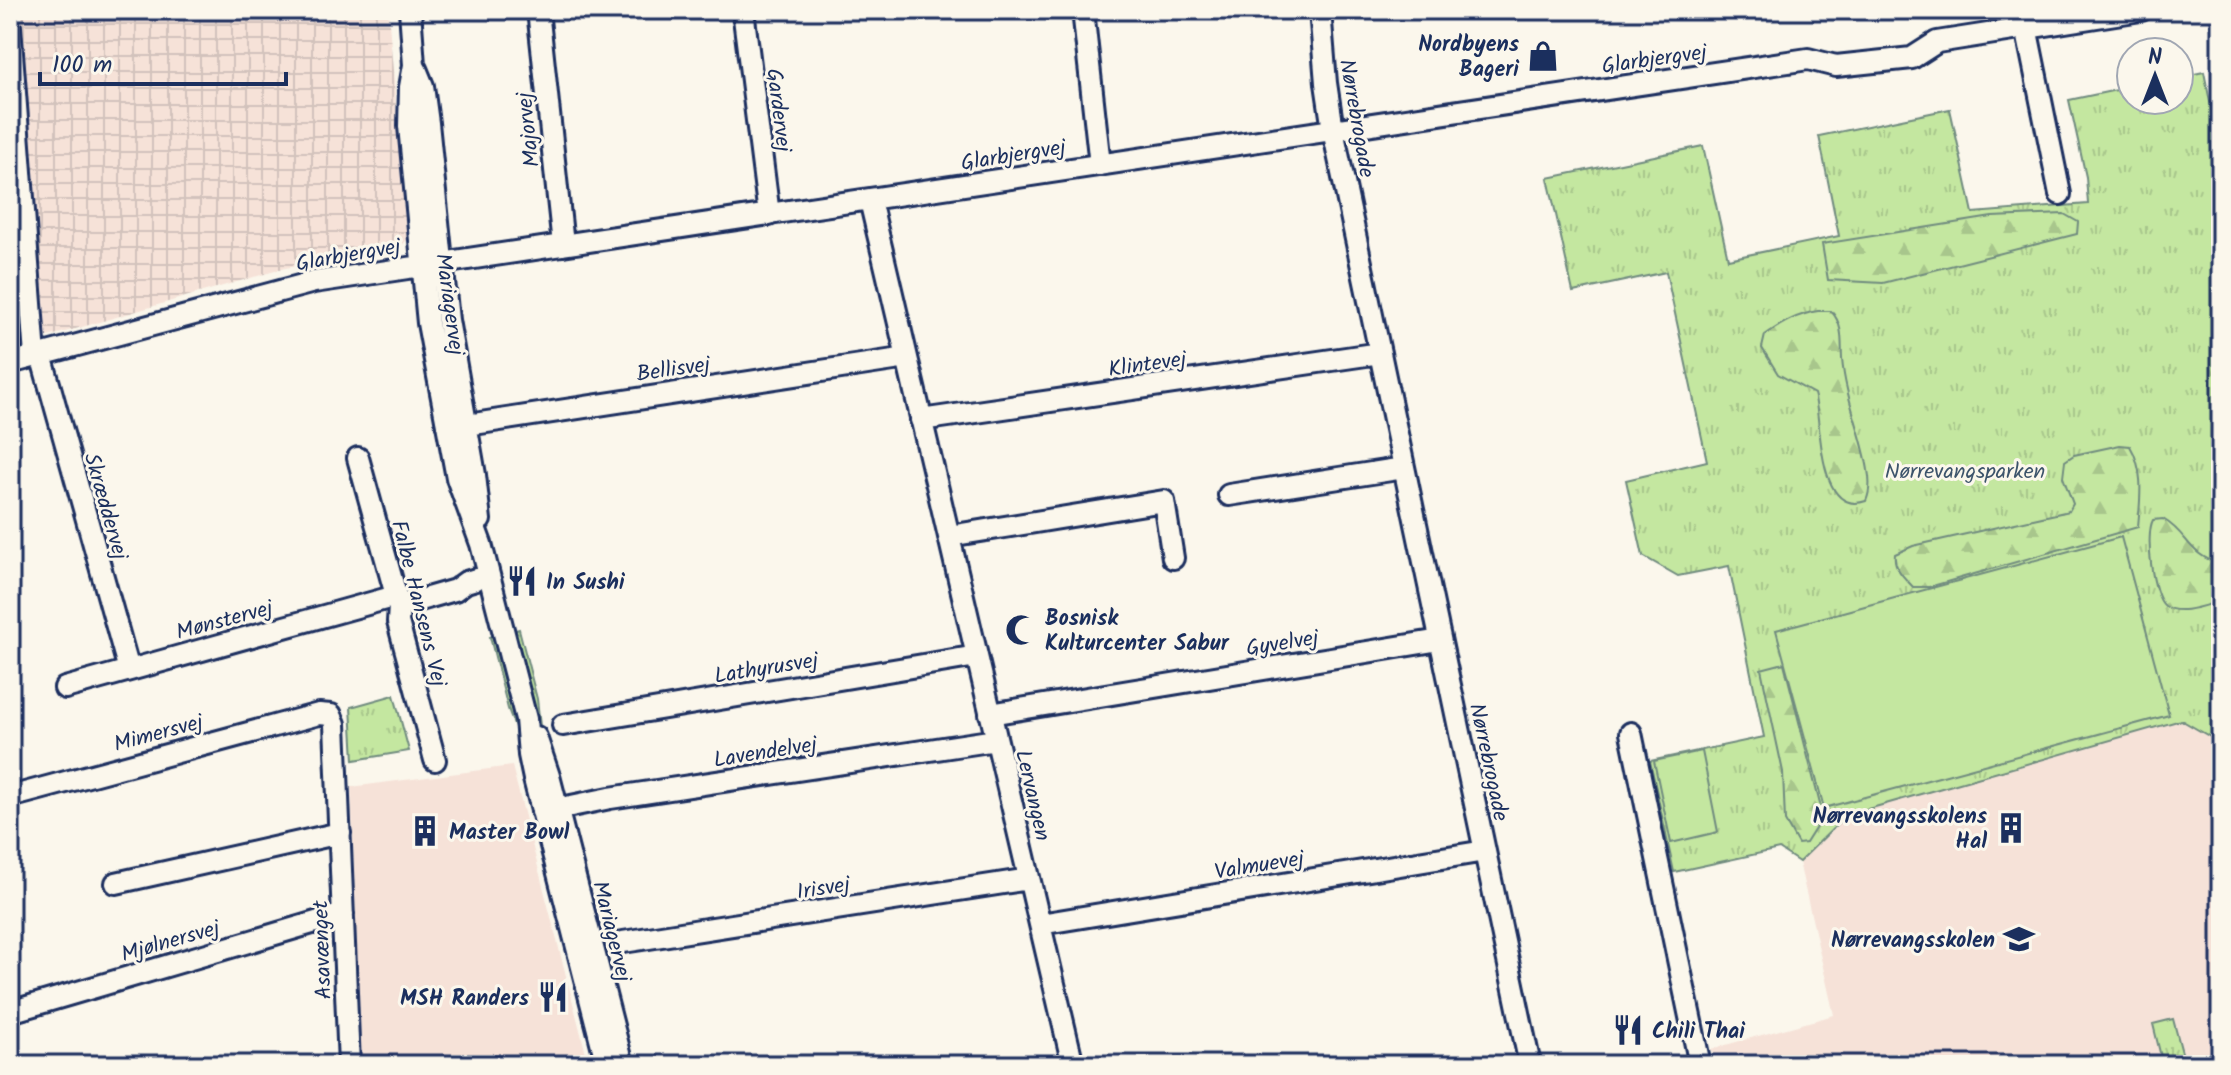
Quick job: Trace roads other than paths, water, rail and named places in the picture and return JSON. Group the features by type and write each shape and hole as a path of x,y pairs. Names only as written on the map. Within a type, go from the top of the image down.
{"street":[{"name":"Mariagervej","path":"410,10 414,65 409,126 432,264 428,323 456,426 457,478 481,544 526,719 537,740 607,1065"},
{"name":"Majorvej","path":"538,10 563,245"},
{"name":"Gardervej","path":"743,10 769,215"},
{"path":"1083,10 1100,165"},
{"name":"Nørrebrogade","path":"1320,10 1333,130 1530,1065"},
{"name":"Glarbjergvej","path":"10,363 314,282 1808,59 1836,66 1912,58 1937,42 2141,10"},
{"name":"Skræddervej","path":"10,27 38,356 129,670"},
{"path":"2026,27 2060,194"},
{"name":"Lervangen","path":"870,200 1073,1065"},
{"name":"Klintevej","path":"921,420 1380,353"},
{"name":"Bellisvej","path":"456,426 907,358"},
{"name":"Falbe Hansens Vej","path":"358,458 398,601 398,622 435,760"},
{"path":"1229,495 1404,468"},
{"path":"949,536 1164,501 1173,558"},
{"name":"Mønstervej","path":"65,688 398,601 455,590 476,579"},
{"name":"Gyvelvej","path":"990,714 1440,640"},
{"name":"Lathyrusvej","path":"563,725 977,656"},
{"name":"Mimersvej","path":"10,797 319,714"},
{"name":"Asavænget","path":"319,714 331,715 335,724 349,1065"},
{"path":"1631,733 1700,1065"},
{"name":"Lavendelvej","path":"550,810 996,740"},
{"name":"Mariagervej","path":"550,810 623,1065"},
{"path":"116,883 340,833"},
{"name":"Valmuevej","path":"1040,924 1485,851"},
{"name":"Irisvej","path":"623,942 1029,879"},
{"name":"Mjølnersvej","path":"10,1012 343,914"}],"place":[{"name":"Nordbyens Bageri","path":"1543,56"},
{"name":"In Sushi","path":"522,581"},
{"name":"Bosnisk Kulturcenter Sabur","path":"1021,630"},
{"name":"Nørrevangsskolens Hal","path":"2011,828"},
{"name":"Master Bowl","path":"425,831"},
{"name":"Nørrevangsskolen","path":"2019,939"},
{"name":"MSH Randers","path":"553,997"},
{"name":"Chili Thai","path":"1628,1030"}],"park label":[{"name":"Nørrevangsparken","path":"1965,470"}]}
